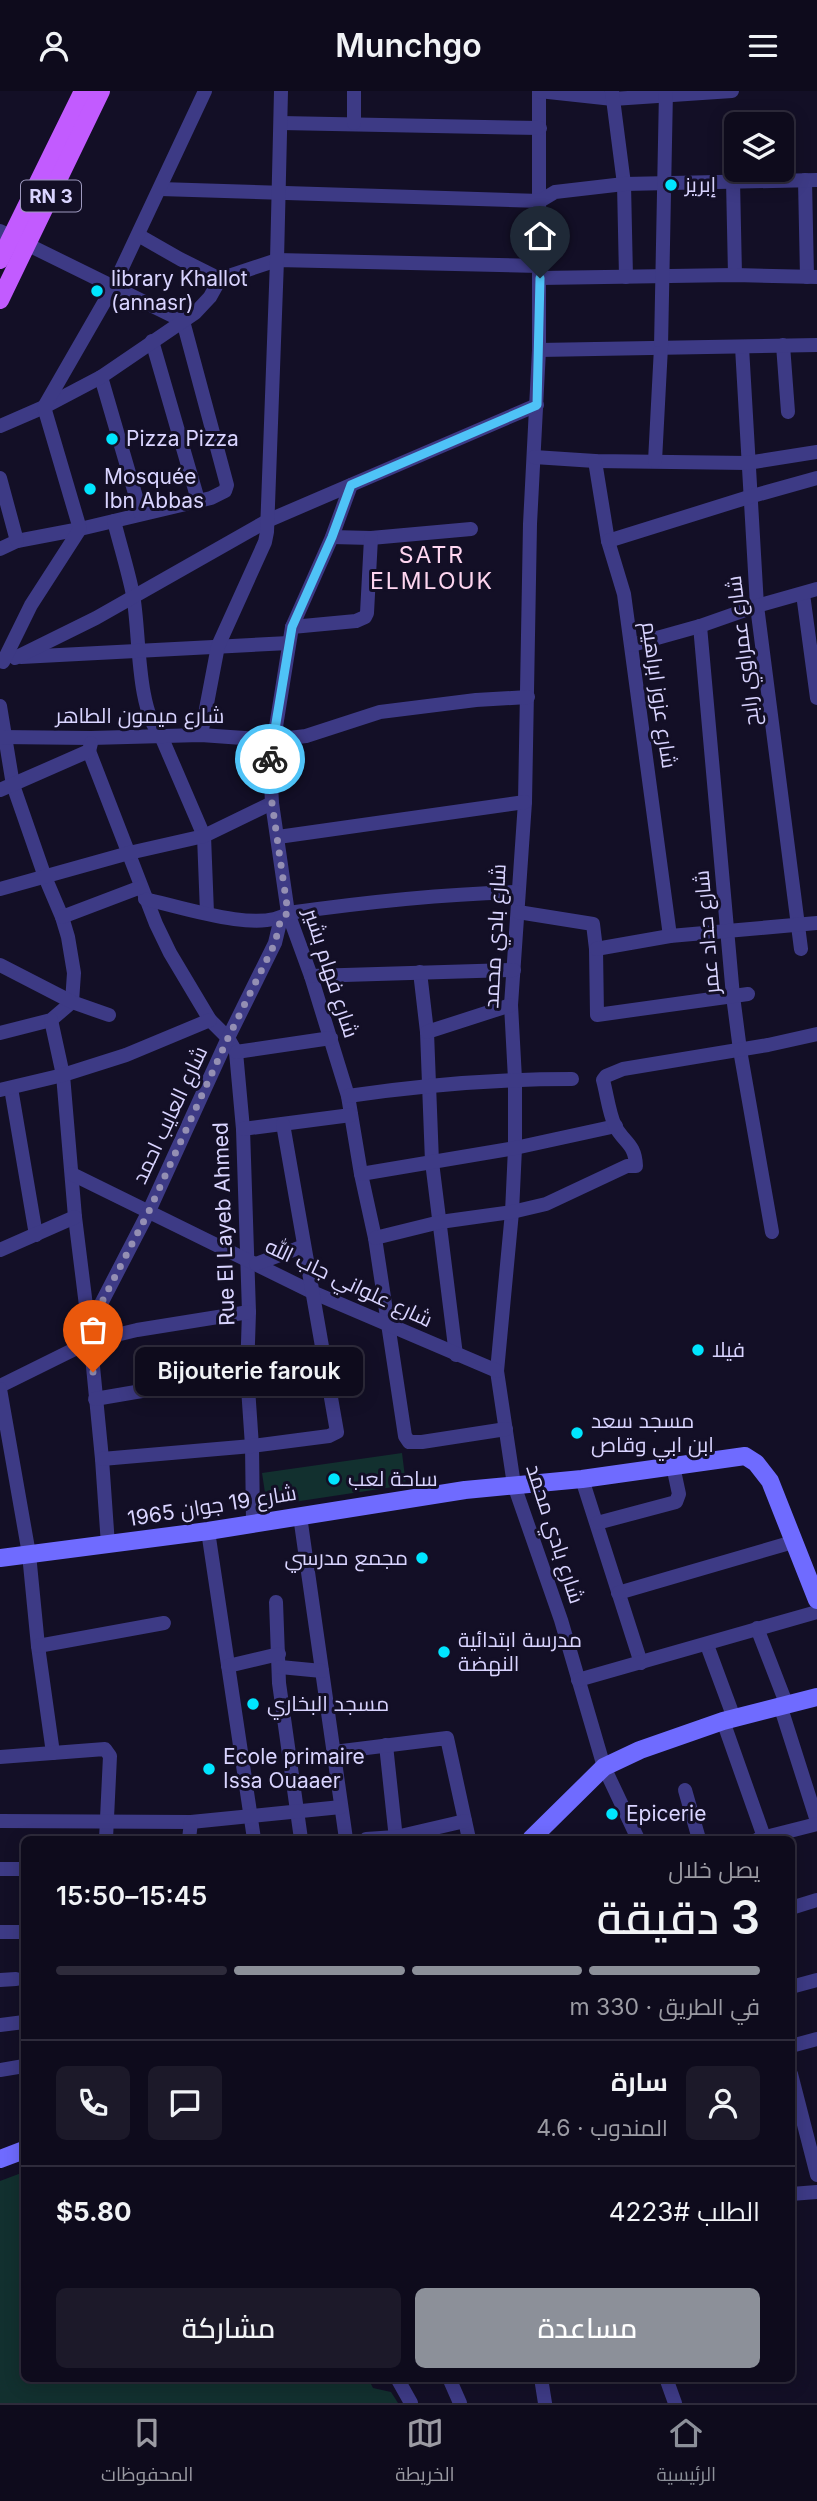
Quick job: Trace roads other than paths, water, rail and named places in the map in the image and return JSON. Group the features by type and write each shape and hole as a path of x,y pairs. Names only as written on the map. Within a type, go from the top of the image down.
{"main road":[{"name":"RN 3","path":"0,260 6,233 83,91"},
{"name":"RN 3","path":"0,300 101,91"}],"street":[{"path":"6,661 31,605 80,529 44,407 113,287 205,91"},
{"path":"201,735 218,646 265,542 281,91"},
{"path":"354,91 354,123"},
{"path":"539,91 613,95 732,91"},
{"name":"شارع بادي محمد","path":"539,91 539,350 530,524 525,802 511,1005 515,1148 512,1212 497,1371 514,1485 561,1620 604,1767 637,1836"},
{"path":"655,461 661,347 666,93"},
{"path":"613,95 624,184 626,277"},
{"path":"281,123 540,128"},
{"path":"160,189 540,201 555,192 624,184 724,180"},
{"path":"0,426 44,407 101,377 204,306 220,279 277,260 626,277 812,277 811,180"},
{"path":"733,182 735,275"},
{"path":"0,549 18,541 198,500 222,493 226,489 183,321 6,233"},
{"path":"138,235 220,279"},
{"path":"152,341 198,500"},
{"path":"783,345 788,412"},
{"path":"539,350 817,345"},
{"name":"شارع عمراوي رابح","path":"742,347 757,606 801,949"},
{"path":"101,377 141,514"},
{"path":"6,661 134,597 267,521 537,405"},
{"path":"534,457 595,461 747,463 817,452"},
{"name":"شارع عزوز ابراهيم","path":"595,461 608,541 624,594 670,936"},
{"path":"0,478 18,541"},
{"path":"608,541 817,478"},
{"name":"شارع فهام بشير","path":"351,485 332,537 292,627 272,740 272,803 285,916 311,976 348,1096 375,1238 406,1439 409,1442 422,1442 506,1429"},
{"path":"114,521 134,597 137,652 148,709 204,836 207,913"},
{"path":"332,537 370,538 471,529"},
{"path":"292,627 356,621 365,617 370,538"},
{"path":"632,645 810,592 817,698"},
{"name":"شارع حداد عمر","path":"700,626 728,932 741,995 740,1050 772,1232"},
{"path":"6,661 289,642"},
{"name":"شارع ميمون الطاهر","path":"3,737 90,745 161,736 201,735 272,740 306,736 380,712 476,700 528,697"},
{"path":"0,706 7,787 62,917 74,973 72,1002 51,1020 0,1034"},
{"path":"7,787 90,745"},
{"name":"Rue El Layeb Ahmed","path":"90,745 143,893 170,953 210,1020 228,1038 236,1052 251,1262 247,1374 253,1522"},
{"path":"278,837 525,802"},
{"path":"0,888 204,836 272,803"},
{"path":"62,917 143,893 207,913 261,921 445,894 517,893"},
{"path":"517,912 593,924 597,1016 741,995"},
{"name":"شارع العايب احمد","path":"90,1334 275,943 285,916"},
{"path":"596,949 670,936 817,923"},
{"path":"0,965 72,1002 109,1015"},
{"path":"311,976 514,970"},
{"path":"420,972 426,1032 432,1162 456,1355"},
{"path":"426,1032 511,1005"},
{"path":"51,1020 63,1075 75,1217 102,1459 108,1545"},
{"path":"36,1235 5,1089 63,1075 126,1055 210,1020"},
{"path":"375,1238 440,1222 512,1212 564,1197 627,1166 636,1166 636,1154 632,1145 616,1126 603,1080 606,1076 623,1069 817,1034"},
{"path":"236,1052 331,1038"},
{"path":"348,1096 428,1085 515,1079 572,1079"},
{"path":"243,1129 351,1115"},
{"path":"102,1459 252,1446 328,1436 338,1430 283,1124"},
{"path":"361,1174 515,1148 616,1126"},
{"name":"شارع علواني جاب الله","path":"72,1174 312,1292 497,1371"},
{"path":"0,1250 75,1217"},
{"path":"251,1262 304,1246"},
{"path":"53,1753 29,1554 7,1464 0,1388 90,1334 137,1330 249,1313"},
{"path":"95,1399 247,1374"},
{"name":"شارع 19 جوان 1965","path":"0,1558 208,1531 465,1490 582,1479 745,1456 754,1461 770,1481 817,1600"},
{"path":"597,1523 676,1502 679,1495 673,1467"},
{"path":"582,1479 641,1663"},
{"path":"300,1515 346,1836"},
{"path":"208,1531 254,1836"},
{"path":"618,1593 793,1542"},
{"path":"276,1602 279,1683 301,1836"},
{"path":"578,1680 817,1612"},
{"path":"38,1646 164,1623"},
{"path":"757,1628 783,1704 817,1822 768,1836"},
{"path":"707,1645 760,1836"},
{"path":"228,1666 279,1660 322,1671"},
{"path":"534,1836 604,1767 640,1750 728,1720 817,1697"},
{"path":"334,1752 447,1738 468,1836"},
{"path":"386,1745 396,1836"},
{"path":"0,1757 105,1749 108,1751 110,1756 106,1836"},
{"path":"685,1790 698,1836"},
{"path":"0,1822 191,1822 341,1807"},
{"path":"404,1836 465,1821"},
{"path":"189,1836 191,1822"},
{"path":"0,1869 21,1870"},
{"path":"795,1907 817,1901"},
{"path":"0,1932 21,1932"},
{"path":"0,1980 16,1979"},
{"path":"795,1986 817,1980"},
{"path":"0,2025 21,2022"},
{"path":"795,2045 817,2039"},
{"path":"0,2070 21,2066"},
{"path":"795,2085 812,2130 817,2175"},
{"path":"0,2159 21,2151"},
{"path":"0,2170 21,2163"},
{"path":"795,2194 817,2192"},
{"path":"399,2382 411,2403"},
{"path":"451,2382 460,2403"},
{"path":"542,2382 545,2403"},
{"path":"667,2382 675,2403"}],"place":[{"name":"إبريز","path":"671,185"},
{"name":"library Khallot (annasr)","path":"97,291"},
{"name":"Pizza Pizza","path":"112,439"},
{"name":"Mosquée Ibn Abbas","path":"90,489"},
{"name":"فيلا","path":"698,1350"},
{"name":"Bijouterie farouk","path":"93,1372"},
{"name":"مسجد سعد ابن ابي وقاص","path":"577,1433"},
{"name":"ساحة لعب","path":"334,1479"},
{"name":"مجمع مدرسي","path":"422,1558"},
{"name":"مدرسة ابتدائية النهضة","path":"444,1652"},
{"name":"مسجد البخاري","path":"253,1704"},
{"name":"Ecole primaire Issa Ouaaer","path":"209,1769"},
{"name":"Epicerie","path":"612,1814"}],"district":[{"name":"SATR ELMLOUK","path":"432,568"}]}
